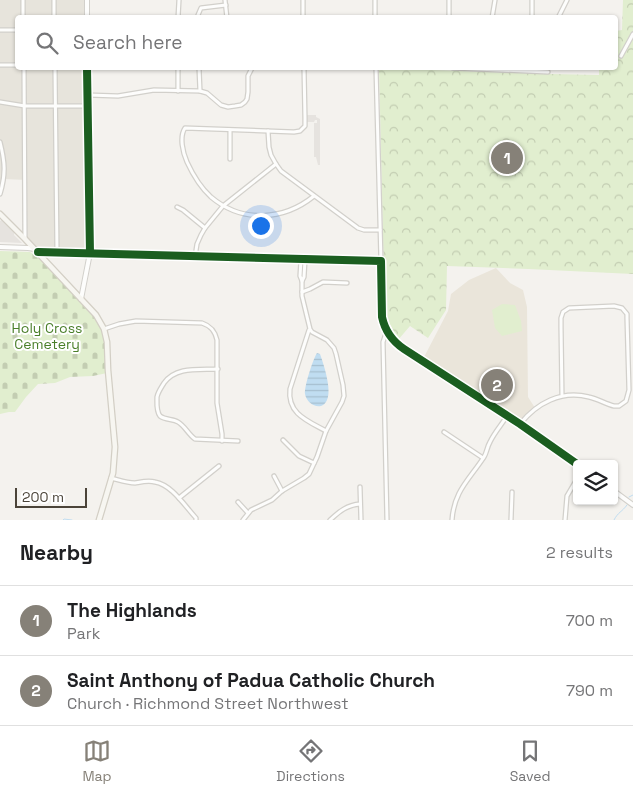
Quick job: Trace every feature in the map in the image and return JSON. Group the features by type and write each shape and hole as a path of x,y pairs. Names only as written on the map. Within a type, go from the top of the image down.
{"main road":[{"path":"0,214 37,251 96,316 104,329 107,342 115,447 114,466 99,520"}],"street":[{"path":"23,0 23,15"},
{"path":"54,0 54,15"},
{"path":"87,0 87,15"},
{"path":"178,15 179,0"},
{"path":"225,0 227,15"},
{"path":"303,0 303,15"},
{"path":"375,0 375,15"},
{"path":"449,0 449,15"},
{"path":"492,15 494,0"},
{"path":"532,0 532,15"},
{"path":"560,15 567,0"},
{"path":"198,15 201,8 226,5"},
{"path":"0,30 15,30"},
{"path":"621,56 633,34"},
{"path":"0,65 15,64"},
{"path":"24,70 25,239"},
{"path":"54,70 57,252"},
{"path":"81,300 90,253 88,70"},
{"path":"178,70 178,91"},
{"path":"199,70 200,91"},
{"path":"88,95 118,96 148,90 200,91 207,93 221,105 228,107 241,105 247,99 248,76 251,70"},
{"path":"304,70 305,126 300,131 185,128 183,131 183,151 190,169 201,186 223,206 238,212 251,215 277,215 297,208 314,196"},
{"path":"376,70 382,316 388,333 404,349 520,424 573,461"},
{"path":"538,70 548,72"},
{"path":"0,102 25,106 88,106"},
{"path":"230,130 230,159"},
{"path":"268,131 269,147 276,164 287,176 358,228 380,230"},
{"path":"0,142 5,168 0,194"},
{"path":"195,257 199,239 205,228 223,206 276,164"},
{"path":"0,168 5,168"},
{"path":"177,207 184,210 205,228"},
{"path":"0,247 57,252 381,262"},
{"path":"303,260 300,276 310,329 289,396 291,405 297,413 326,430"},
{"path":"302,292 310,290 323,282 347,283"},
{"path":"520,424 535,408 548,400 562,396 589,396 614,406 619,406 626,401 629,390 627,318 622,308 614,306 569,308 563,312 561,318 562,396"},
{"path":"104,329 129,322 144,321 202,323 211,327 216,335 217,403 222,441"},
{"path":"243,520 255,508 272,500 282,490 309,474 326,430 342,402 344,396 343,385 334,348 327,340 310,329"},
{"path":"387,520 383,339 388,333"},
{"path":"218,369 185,370 170,376 158,392 157,409 164,418 181,424 190,436 195,439 238,441"},
{"path":"452,520 459,493 484,458 489,443 507,416"},
{"path":"444,432 484,458"},
{"path":"282,440 299,456 314,463"},
{"path":"179,498 219,466"},
{"path":"274,476 282,490"},
{"path":"111,478 134,483 150,481 161,483 167,486 179,498 196,520"},
{"path":"565,520 567,496 573,486"},
{"path":"360,487 361,520"},
{"path":"512,492 512,520"},
{"path":"618,494 633,505"},
{"path":"238,502 248,513"},
{"path":"330,520 346,507 360,504"}],"shaded area":[{"path":"0,0 85,0 85,15 15,15 15,70 86,70 88,249 86,252 38,249 27,237 27,180 3,179 0,189"},
{"path":"307,115 316,115 320,119 320,165 318,165 316,157 314,157 314,123 317,123 317,120 307,122"},
{"path":"4,218 15,229 14,235 22,243 0,242 0,221"},
{"path":"496,268 510,283 523,290 527,307 528,397 535,408 520,424 422,361 448,311 451,294 469,280"}],"green space":[{"path":"623,0 633,0 633,274 447,266 446,310 428,338 410,326 398,340 393,337 385,319 379,70 599,75 599,70 618,70 618,31 622,30"},
{"name":"Holy Cross Cemetery","path":"0,251 30,252 41,260 98,321 105,340 107,373 70,377 55,383 38,384 15,412 0,414"},
{"path":"502,304 515,305 521,321 522,331 502,336 495,328 492,310"}],"water":[{"path":"317,353 320,354 329,390 327,400 322,406 312,404 305,394 309,373"}],"waterway":[{"path":"629,497 633,495"},
{"path":"614,520 627,505"},
{"path":"63,520 72,520"}],"cycle path":[{"path":"87,70 90,253"},
{"path":"38,252 381,261 382,317 387,331 396,343 573,461"}],"place":[{"name":"The Highlands","path":"507,158"},
{"name":"Saint Anthony of Padua Catholic Church","path":"497,385"}]}
